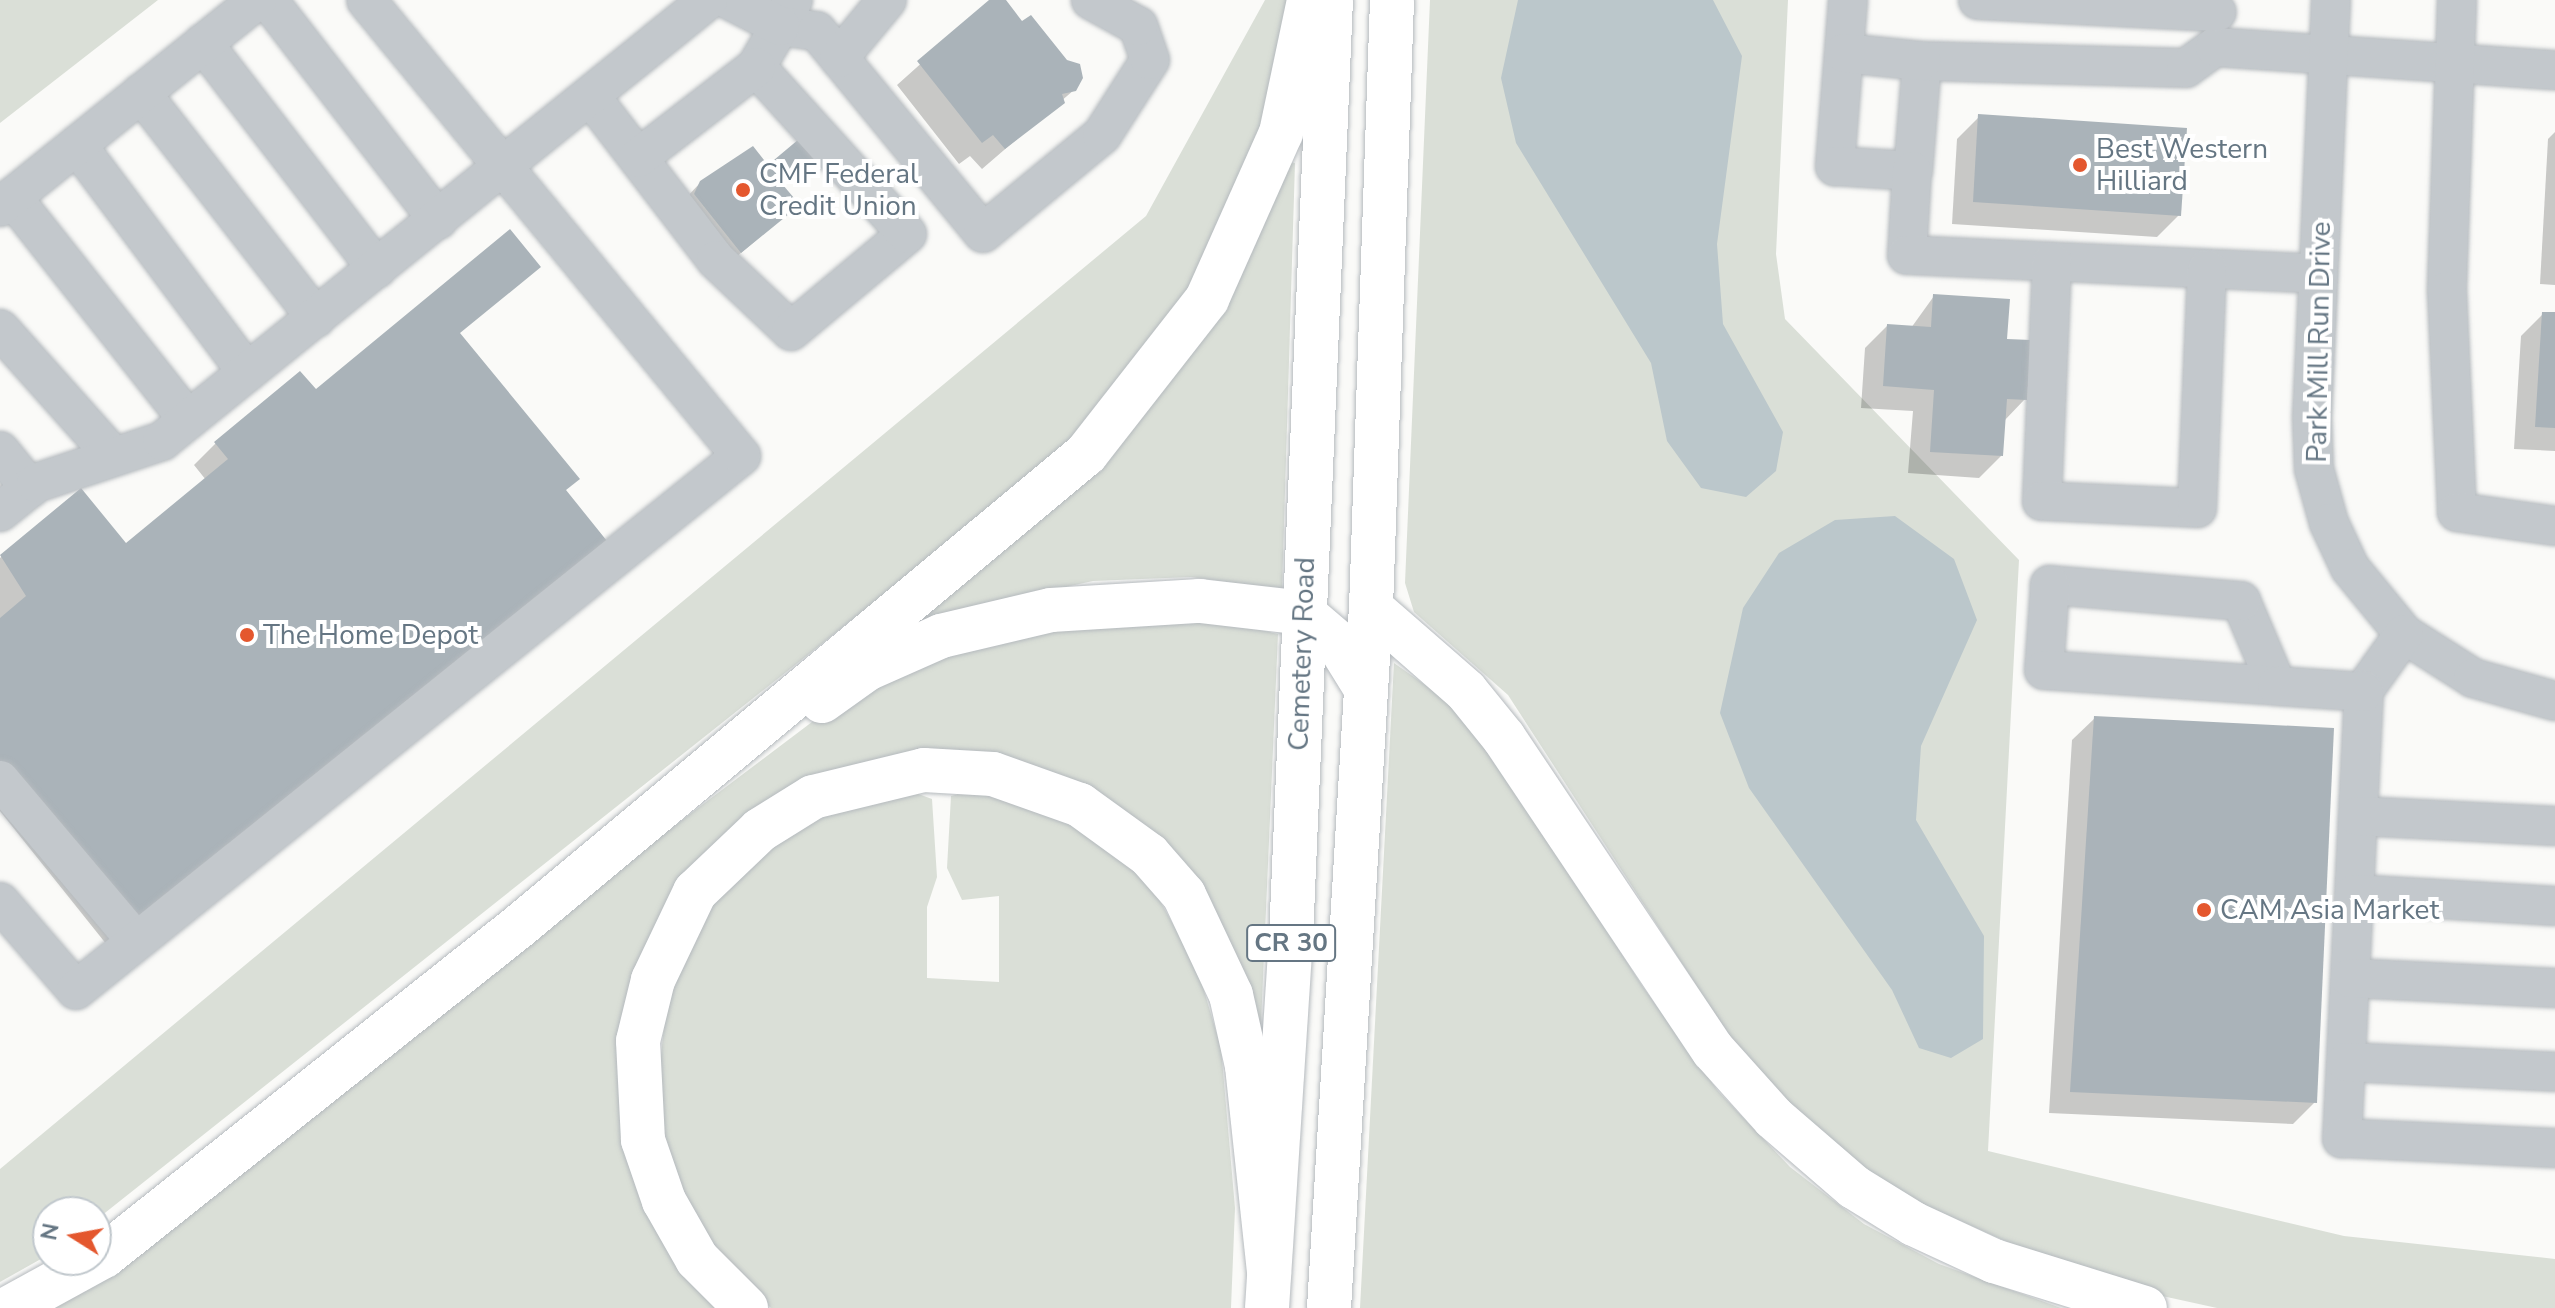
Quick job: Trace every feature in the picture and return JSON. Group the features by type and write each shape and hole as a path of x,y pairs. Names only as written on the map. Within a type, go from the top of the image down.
{"main road":[{"path":"9,1308 104,1256 517,928 1086,454 1207,299 1281,133 1309,0"},
{"name":"Cemetery Road","path":"1268,1290 1331,0"},
{"name":"CR 30","path":"1329,1302 1371,608 1392,0"},
{"path":"517,928 867,669 941,636 1051,610 1136,604 1200,601 1303,613 1337,642 1366,689"},
{"path":"1371,608 1466,691 1504,738 1713,1050 1774,1118 1854,1187 1914,1224 1994,1261 2145,1308"},
{"path":"746,1308 697,1259 664,1201 643,1140 638,1041 653,980 695,892 760,830 813,797 924,770 993,774 1080,805 1149,855 1184,895 1215,956 1241,1038 1268,1290"}],"street":[{"path":"188,420 6,202 257,0"},
{"path":"268,0 438,220"},
{"path":"0,902 76,990 741,456 366,0"},
{"path":"729,0 787,13 817,31 983,233 1102,135 1150,60 1138,26 1091,0"},
{"path":"839,58 887,0"},
{"path":"1848,0 1835,166 1912,171"},
{"path":"1978,0 2216,20 2328,56 2555,70"},
{"name":"Park Mill Run Drive","path":"2331,0 2318,274 2314,469 2350,568 2404,634 2473,678 2555,701"},
{"path":"2457,0 2447,291 2457,512 2555,526"},
{"path":"0,512 30,488 162,441 591,97 686,7"},
{"path":"638,158 756,67 787,13"},
{"path":"1844,53 1922,61 2186,68 2216,20"},
{"path":"203,43 377,269"},
{"path":"1922,61 1907,255 2318,274"},
{"path":"591,97 716,260 791,331 907,234 756,67"},
{"path":"141,93 316,318"},
{"path":"77,145 247,372"},
{"path":"2052,262 2042,501 2197,508 2207,269"},
{"path":"0,329 114,457"},
{"path":"0,451 30,488"},
{"path":"2277,686 2241,601 2050,585 2044,670 2364,692"},
{"path":"2404,634 2364,692 2342,1138 2555,1148"},
{"path":"0,780 136,941"},
{"path":"2358,816 2555,826"},
{"path":"2354,894 2555,906"},
{"path":"2350,978 2555,988"},
{"path":"2346,1062 2555,1072"}],"shaded area":[{"path":"0,0 158,0 0,123"},
{"path":"1265,0 1292,0 1280,83 1240,195 1175,315 1101,410 1009,495 112,1207 112,1196 32,1196 32,1264 0,1282 0,1169 1146,216"},
{"path":"1430,0 1788,0 1776,254 1785,319 2019,560 1988,1151 2344,1236 2555,1259 2555,1308 2217,1308 2094,1281 1887,1188 1794,1112 1733,1042 1508,695 1414,612 1405,583"},
{"path":"1518,0 1713,0 1742,56 1717,244 1723,324 1783,432 1776,471 1746,497 1701,488 1667,441 1651,363 1516,143 1501,78"},
{"path":"1288,162 1295,163 1282,590 1191,577 1093,581 974,607 864,654 1102,450"},
{"path":"1895,516 1954,559 1977,620 1921,746 1916,820 1984,936 1983,1039 1951,1058 1919,1048 1892,990 1749,788 1720,713 1743,608 1779,553 1835,520"},
{"path":"1204,617 1278,634 1261,1024 1251,1028 1226,942 1005,763 757,813 622,1035 723,1308 36,1308 78,1276 112,1276 112,1251 853,691 1033,623"},
{"path":"1394,663 1448,701 1490,750 1643,987 1718,1091 1790,1167 1864,1224 1939,1264 2061,1308 1360,1308"},
{"path":"974,790 1048,811 1107,845 1155,892 1197,967 1221,1048 1235,1208 1231,1308 771,1308 715,1256 673,1184 657,1097 667,995 690,938 734,874 778,838 833,809 913,792 932,799 937,877 927,907 927,978 999,982 999,896 962,900 947,868 951,796"}],"building":[{"path":"989,0 1006,0 1022,21 1031,15 1067,60 1080,64 1083,78 1076,91 1062,94 1065,103 1005,149 993,135 982,143 917,61"},
{"name":"Best Western Hilliard","path":"1978,114 2187,128 2181,216 1973,202"},
{"name":"CMF Federal Credit Union","path":"811,129 827,148 783,185 800,205 741,253 694,194 700,181 753,146 768,165"},
{"name":"The Home Depot","path":"510,229 541,267 460,333 580,479 566,490 607,541 134,929 0,762 0,618 26,596 0,555 81,488 126,543 228,459 214,442 300,371 316,389"},
{"path":"1933,294 2010,299 2007,339 2031,340 2027,400 2007,399 2003,456 1930,452 1934,390 1883,386 1887,324 1931,327"},
{"path":"2542,312 2555,312 2555,428 2535,427"},
{"name":"CAM Asia Market","path":"2094,716 2334,728 2317,1103 2070,1092"}],"place":[{"name":"Best Western Hilliard","path":"2080,165"},
{"name":"CMF Federal Credit Union","path":"743,190"},
{"name":"The Home Depot","path":"247,635"},
{"name":"CAM Asia Market","path":"2204,910"}]}
